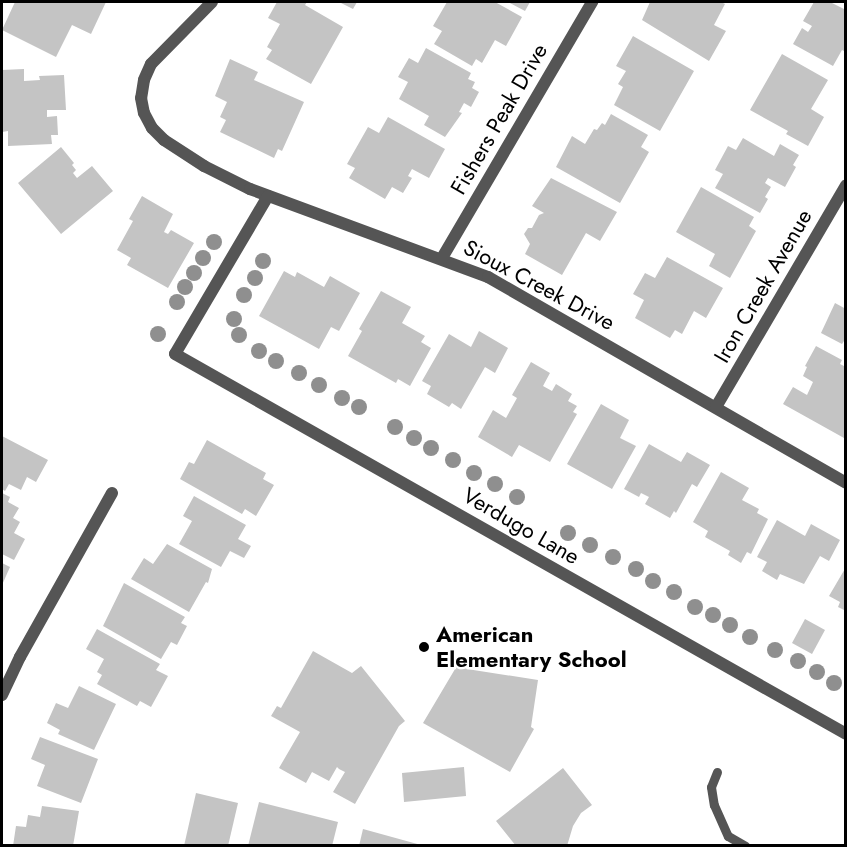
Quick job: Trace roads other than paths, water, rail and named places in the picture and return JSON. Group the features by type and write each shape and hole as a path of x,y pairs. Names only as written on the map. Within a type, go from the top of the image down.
{"street":[{"name":"Sioux Creek Drive","path":"212,2 152,64 144,80 141,98 144,113 152,128 164,140 204,166 268,196 442,258 520,293 846,483"},
{"name":"Fishers Peak Drive","path":"442,258 592,2"},
{"name":"Iron Creek Avenue","path":"716,407 846,185"},
{"name":"Verdugo Lane","path":"268,196 176,354 846,734"},
{"path":"2,695 20,657 112,493"}],"lane":[{"path":"717,772 711,787 714,805 728,836 745,846"}],"place":[{"name":"American Elementary School","path":"424,647"}]}
